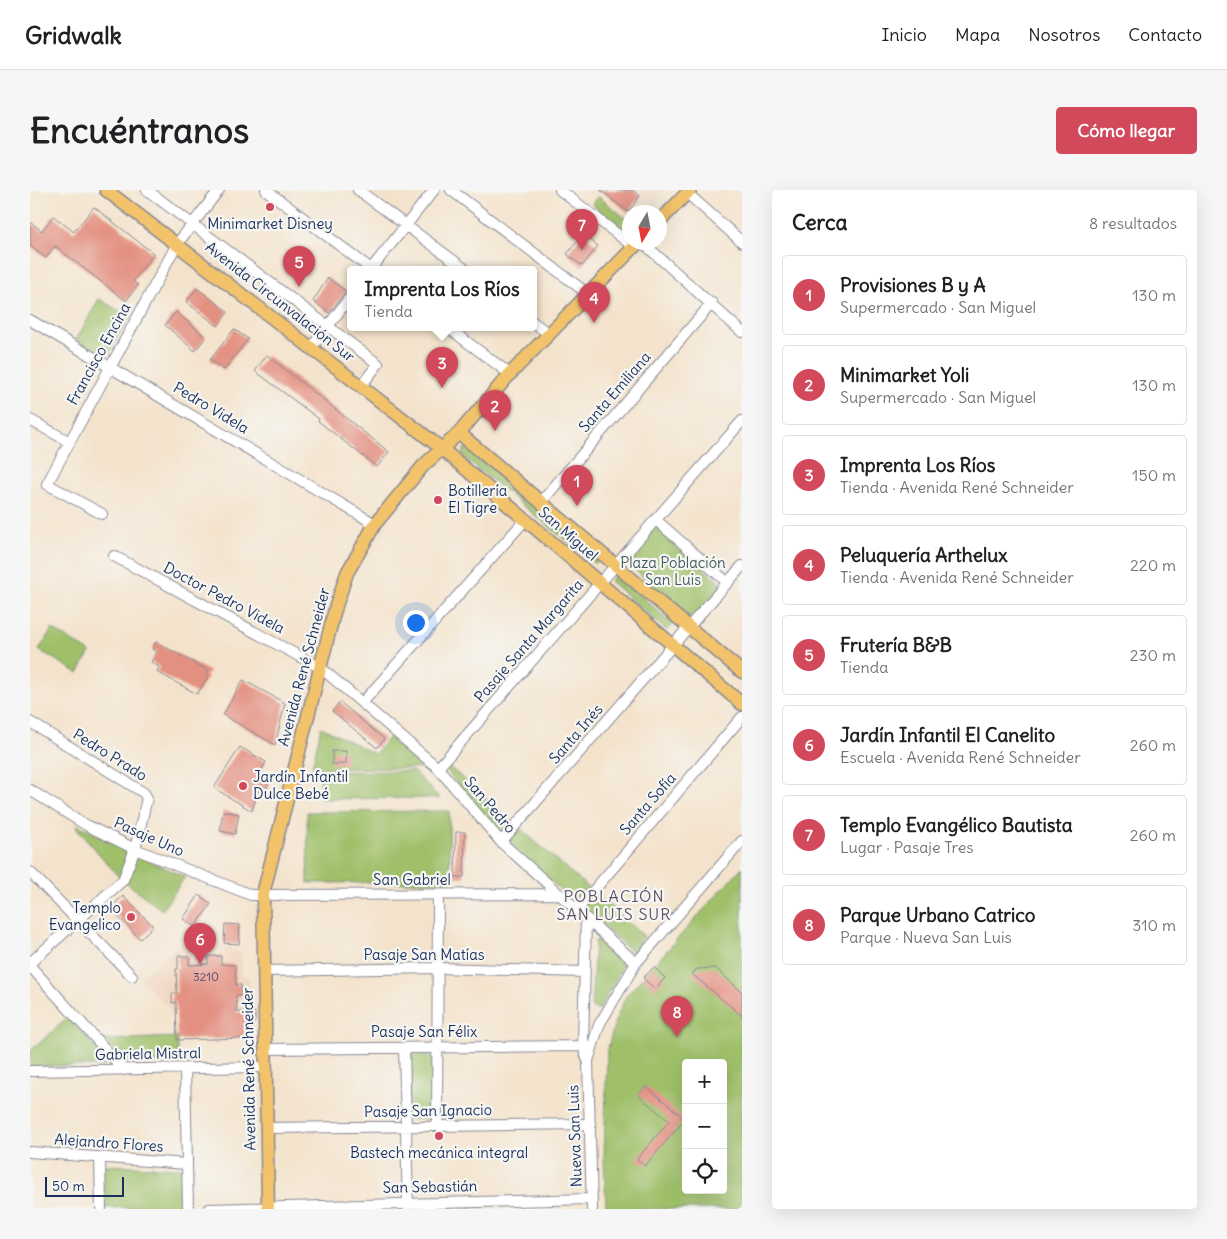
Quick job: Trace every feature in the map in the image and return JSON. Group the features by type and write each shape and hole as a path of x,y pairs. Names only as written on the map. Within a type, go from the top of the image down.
{"main road":[{"name":"Avenida Circunvalación Sur","path":"106,190 441,448"},
{"path":"667,214 688,191"},
{"name":"Avenida René Schneider","path":"268,1208 263,894 344,580 356,554 375,524 441,448 459,433 510,374 632,250"},
{"name":"San Miguel","path":"459,433 742,672"},
{"name":"San Miguel","path":"441,448 742,704"}],"street":[{"name":"Avenida Circunvalación Sur","path":"147,190 378,364 361,386"},
{"name":"Francisco Encina","path":"102,514 46,484 178,244 219,190"},
{"path":"266,190 367,266"},
{"path":"358,190 461,266"},
{"path":"373,266 434,190"},
{"path":"451,190 588,294"},
{"path":"560,190 622,233"},
{"path":"688,191 742,242"},
{"path":"646,250 712,303 742,332"},
{"path":"311,348 347,301"},
{"name":"Santa Emiliana","path":"542,502 712,303"},
{"name":"Pedro Videla","path":"30,320 110,365 375,524"},
{"path":"537,325 549,334"},
{"path":"452,331 510,374"},
{"path":"30,420 68,441"},
{"name":"Pasaje Santa Margarita","path":"438,768 742,422"},
{"path":"363,702 526,519"},
{"path":"656,520 728,583"},
{"name":"Doctor Pedro Videla","path":"114,556 321,668"},
{"name":"Santa Inés","path":"501,842 742,566"},
{"name":"San Pedro","path":"321,668 438,768 501,842 636,962"},
{"name":"Santa Sofía","path":"577,910 742,717"},
{"name":"Pedro Prado","path":"30,722 144,793 147,798 135,849 123,880 30,964"},
{"name":"Pasaje Uno","path":"30,790 86,824 135,849 251,895 263,894"},
{"name":"Nueva San Luis","path":"588,1061 599,1025 636,962 742,841"},
{"path":"30,872 132,976"},
{"name":"San Gabriel","path":"263,894 560,894"},
{"path":"437,1126 438,895"},
{"name":"Nueva San Luis","path":"586,918 583,1046 588,1061 592,1204"},
{"path":"30,964 124,1070"},
{"name":"Pasaje San Matías","path":"264,971 437,968 584,972"},
{"name":"Pasaje San Félix","path":"265,1049 583,1046"},
{"path":"404,1048 408,1206"},
{"name":"Gabriela Mistral","path":"30,1071 266,1067"},
{"path":"185,1069 188,1209"},
{"name":"Pasaje San Ignacio","path":"266,1128 590,1124"},
{"name":"Alejandro Flores","path":"30,1152 186,1164"},
{"path":"100,1158 101,1209"},
{"name":"San Sebastián","path":"209,1209 592,1204"}],"shaded area":[{"path":"195,932 242,953 242,976 249,975 249,1010 172,1012 140,978"}],"green space":[{"path":"598,196 622,215 622,228 592,204"},
{"path":"99,299 130,317 108,355 102,355 76,340"},
{"path":"468,448 599,558 595,564 462,456 464,449"},
{"name":"Plaza Población San Luis","path":"655,525 722,585 692,620 625,561"},
{"path":"616,574 673,624 667,631 610,581"},
{"path":"52,629 90,652 78,673 39,650"},
{"path":"321,727 375,754 389,737 422,768 316,769 312,767"},
{"path":"446,764 644,936 632,952 493,828 444,767"},
{"path":"413,771 440,798 321,799 320,772"},
{"path":"449,811 450,882 308,883 307,812"},
{"path":"78,825 185,877 162,910 119,877 76,827"},
{"path":"742,867 742,1209 606,1209 604,1159 607,1052 615,1021 626,996"},
{"path":"598,940 625,962 599,1010 591,1007 595,941"},
{"path":"68,1018 107,1060 104,1066 30,1066 30,1051"},
{"path":"177,1037 179,1062 129,1063 121,1058 104,1040"},
{"path":"413,1055 430,1055 433,1060 434,1119 409,1119 408,1060"},
{"path":"104,1165 182,1168 183,1206 104,1208"}],"building":[{"path":"600,190 633,190 640,196 633,205 622,205 622,207"},
{"path":"94,207 154,254 133,281 138,285 126,301 55,246 46,258 30,246 30,222 42,231 53,216 74,232"},
{"path":"583,234 598,246 582,266 567,254"},
{"path":"328,278 346,291 329,313 313,301"},
{"path":"197,288 228,312 218,326 186,302"},
{"path":"176,312 206,337 195,351 165,325"},
{"path":"234,329 248,339 224,370 210,360"},
{"path":"267,355 389,452 377,467 318,421 319,419 255,371"},
{"path":"156,642 209,671 206,676 208,677 197,694 157,672 159,667 151,662 157,652 152,649"},
{"path":"243,680 285,703 275,745 223,715"},
{"path":"340,702 384,739 377,748 332,711"},
{"path":"240,747 266,762 259,775 270,777 266,793 258,791 252,811 214,788"},
{"path":"332,751 346,751 346,764 332,764"},
{"path":"223,811 239,814 235,834 220,831"},
{"path":"456,832 465,832 464,877 455,877"},
{"path":"199,895 211,904 195,927 183,919"},
{"name":"Templo Evangelico","path":"123,896 153,926 140,939 110,908"},
{"path":"225,924 240,925 239,944 224,943"},
{"path":"178,956 189,956 189,965 208,964 208,956 221,956 221,964 235,965 236,985 241,985 241,996 236,996 237,1012 255,1012 255,1021 251,1021 251,1035 247,1038 177,1040 176,1002 172,1003 172,993 177,993 176,969 178,969"},
{"path":"654,967 665,978 655,989 643,978"},
{"path":"715,968 742,992 742,1016 692,974 697,969"},
{"path":"646,1086 682,1116 682,1123 645,1166 637,1159 669,1121 638,1095"}],"place":[{"name":"Minimarket Disney","path":"270,207"},
{"name":"Templo Evangélico Bautista","path":"582,250"},
{"name":"Frutería B&B","path":"299,287"},
{"name":"Peluquería Arthelux","path":"594,323"},
{"name":"Imprenta Los Ríos","path":"442,388"},
{"name":"Minimarket Yoli","path":"495,431"},
{"name":"Botillería El Tigre","path":"438,500"},
{"name":"Provisiones B y A","path":"577,506"},
{"name":"Jardín Infantil Dulce Bebé","path":"243,786"},
{"name":"Templo Evangelico","path":"131,917"},
{"name":"Jardín Infantil El Canelito","path":"200,964"},
{"name":"Parque Urbano Catrico","path":"677,1037"},
{"name":"Bastech mecánica integral","path":"439,1136"}],"district":[{"name":"POBLACIÓN SAN LUIS SUR","path":"614,905"}]}
